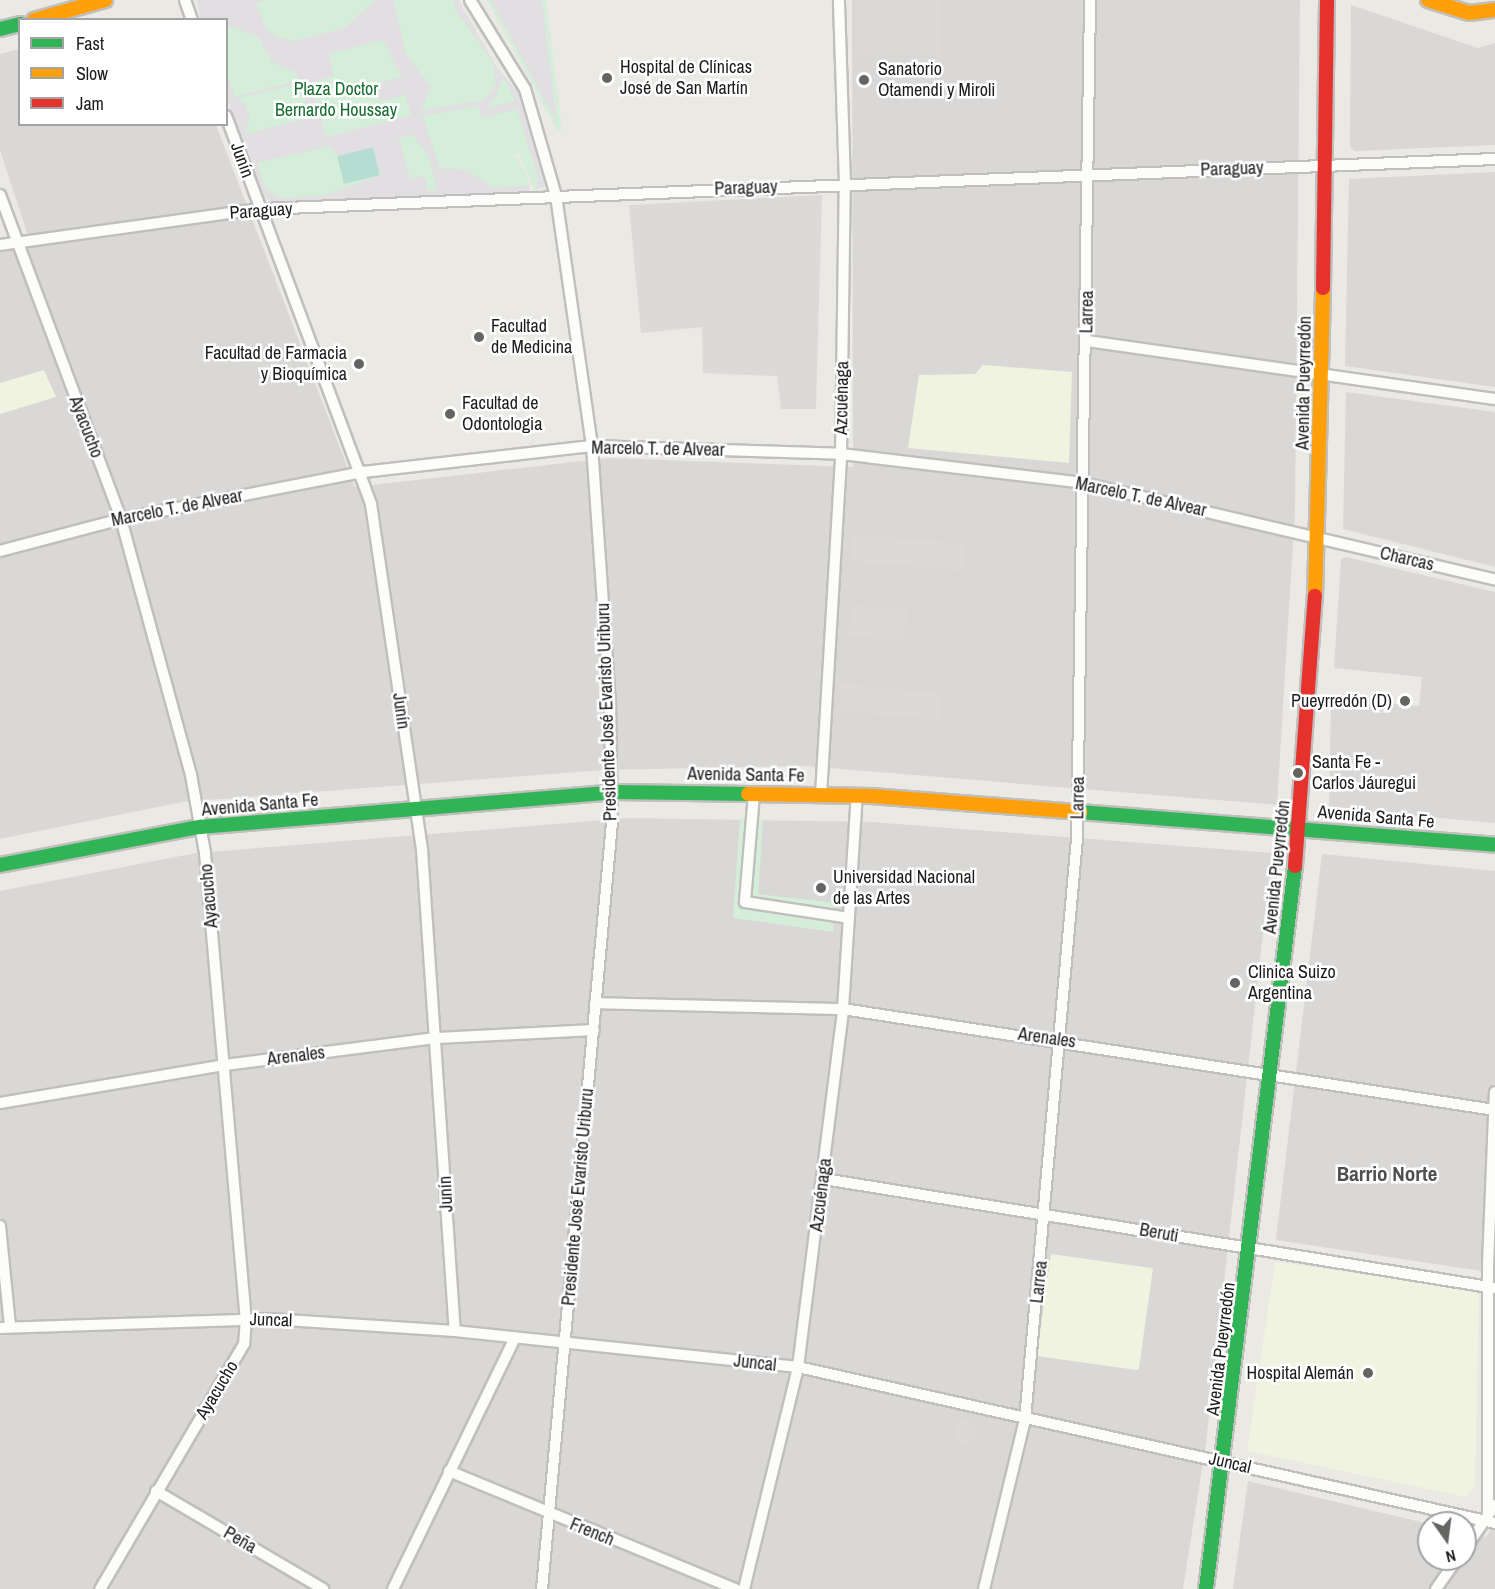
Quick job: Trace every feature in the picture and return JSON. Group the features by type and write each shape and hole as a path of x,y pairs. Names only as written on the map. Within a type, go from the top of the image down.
{"main road":[{"path":"41,18 105,0"},
{"name":"Avenida Pueyrredón","path":"1206,1589 1252,1249 1300,829 1319,538 1327,0"},
{"path":"1428,0 1469,13 1495,10"},
{"path":"0,29 18,24"},
{"name":"Avenida Santa Fe","path":"0,865 200,827 416,812 613,792 857,795 1495,845"}],"street":[{"path":"185,0 191,18"},
{"name":"Presidente José Evaristo Uriburu","path":"470,0 525,89 556,196 592,446 613,792 594,1030 542,1589"},
{"name":"Azcuénaga","path":"821,795 841,454 845,184 839,0"},
{"name":"Larrea","path":"984,1589 1025,1420 1047,1213 1078,813 1090,174 1090,0"},
{"name":"Junín","path":"228,121 363,472 416,812 437,1038 455,1331"},
{"name":"Paraguay","path":"0,244 261,209 1495,159"},
{"name":"Ayacucho","path":"0,195 15,241 121,519 192,775 200,827 225,1065 246,1318 244,1344 100,1589"},
{"path":"1087,341 1495,399"},
{"name":"Marcelo T. de Alvear","path":"0,551 121,519 363,472 592,446 841,454 1083,483 1319,538"},
{"name":"Charcas","path":"1319,538 1495,580"},
{"path":"754,794 745,902 849,918"},
{"name":"Azcuénaga","path":"744,1589 798,1367 824,1179 843,1009 857,795"},
{"name":"Arenales","path":"595,1004 843,1009 1061,1039 1494,1110"},
{"name":"Arenales","path":"0,1103 225,1065 437,1038 594,1030"},
{"path":"1491,1521 1486,1454 1495,1092"},
{"name":"Beruti","path":"824,1179 1047,1213 1252,1249 1491,1287"},
{"path":"0,1226 5,1328"},
{"name":"Juncal","path":"5,1328 246,1318 455,1331 798,1367 1025,1420 1491,1521"},
{"path":"393,1589 515,1338"},
{"path":"1486,1454 1495,1468"},
{"name":"French","path":"449,1471 736,1589"},
{"name":"Peña","path":"156,1491 323,1589"},
{"path":"1477,1536 1491,1521 1495,1505"},
{"path":"1436,1589 1449,1571"}],"shaded area":[{"path":"197,0 264,0 256,3 266,28 276,37 294,41 344,28 375,0 394,0 405,52 431,87 421,110 485,100 496,83 492,61 456,11 453,0 458,0 497,68 520,95 545,186 535,191 538,179 517,109 482,118 478,106 423,116 440,168 468,170 493,188 529,185 529,191 271,203 259,191 228,100 228,78 235,97 299,80 294,72 272,62 258,37 228,25 228,18 200,18","holes":["383,40 401,77 375,84 380,102 405,95 411,115 326,137 311,83 334,76 329,54","503,77 515,101 487,108 496,95","300,83 311,117 245,134 250,116 246,105 236,99","412,135 428,155 437,190 427,191 427,180 421,176 410,179 399,138","330,146 337,156 373,147 380,175 325,195 280,198 265,188 257,163"]},
{"path":"490,0 542,0 557,123 511,38"},
{"path":"852,0 1300,0 1295,510 1277,805 806,766 603,770 182,802 0,839 0,251 30,242 0,150 0,54 18,49 18,126 216,126 355,487 609,458 853,467"},
{"path":"857,0 939,0 939,56 857,56"},
{"path":"1351,5 1478,48 1495,43 1495,145 1355,151 1350,147"},
{"path":"373,147 380,175 344,184 337,156"},
{"path":"1495,172 1495,387 1345,366 1349,179"},
{"path":"822,195 816,409 781,409 777,376 703,373 702,327 641,333 629,205"},
{"path":"983,365 1072,372 1069,463 908,448 919,375 975,374"},
{"path":"44,370 56,397 0,414 0,383"},
{"path":"1346,392 1495,412 1495,567 1343,529"},
{"path":"852,534 966,544 963,571 850,561"},
{"path":"1346,557 1495,592 1495,823 1329,808 1331,698 1419,706 1422,677 1334,668 1341,559"},
{"path":"851,605 907,610 904,641 848,636"},
{"path":"841,684 941,693 938,720 839,711"},
{"path":"630,818 871,822 1272,853 1206,1443 1183,1589 0,1589 0,891 196,853"},
{"path":"1322,854 1495,871 1495,1273 1276,1240"},
{"path":"1051,1254 1153,1268 1139,1370 1037,1356"},
{"name":"Hospital Alemán","path":"1275,1262 1473,1289 1479,1295 1475,1486 1466,1497 1247,1451"},
{"path":"965,1421 973,1424 976,1432 973,1440 965,1443 957,1440 954,1432 957,1424"},
{"path":"1248,1481 1417,1521 1417,1571 1477,1571 1477,1535 1486,1537 1495,1524 1495,1589 1233,1589"}],"green space":[{"name":"Plaza Doctor Bernardo Houssay","path":"197,0 458,0 497,68 520,95 545,186 535,191 519,153 515,156 527,174 529,191 271,203 262,195 228,99 228,18 200,18"},
{"path":"487,0 546,0 562,130 557,130"},
{"path":"740,818 763,820 758,894 835,903 833,932 733,918"}],"traffic: fast":[{"path":"0,29 18,24"},
{"path":"0,865 200,827 613,792 748,794"},
{"path":"1080,812 1495,845"},
{"path":"1206,1589 1295,866"}],"traffic: slow":[{"path":"41,18 105,0"},
{"path":"1428,0 1469,13 1495,10"},
{"path":"1315,596 1323,288"},
{"path":"748,794 871,796 1080,812"}],"traffic: jam":[{"path":"1323,288 1327,0"},
{"path":"1295,866 1315,596"}],"place":[{"name":"Hospital de Clínicas José de San Martín","path":"607,78"},
{"name":"Sanatorio Otamendi y Miroli","path":"864,80"},
{"name":"Facultad de Medicina","path":"479,337"},
{"name":"Facultad de Farmacia y Bioquímica","path":"359,364"},
{"name":"Facultad de Odontologia","path":"450,414"},
{"name":"Pueyrredón (D)","path":"1405,701"},
{"name":"Santa Fe - Carlos Jáuregui","path":"1298,773"},
{"name":"Universidad Nacional de las Artes","path":"821,888"},
{"name":"Clinica Suizo Argentina","path":"1235,983"},
{"name":"Hospital Alemán","path":"1368,1373"}],"district":[{"name":"Barrio Norte","path":"1387,1174"}]}
